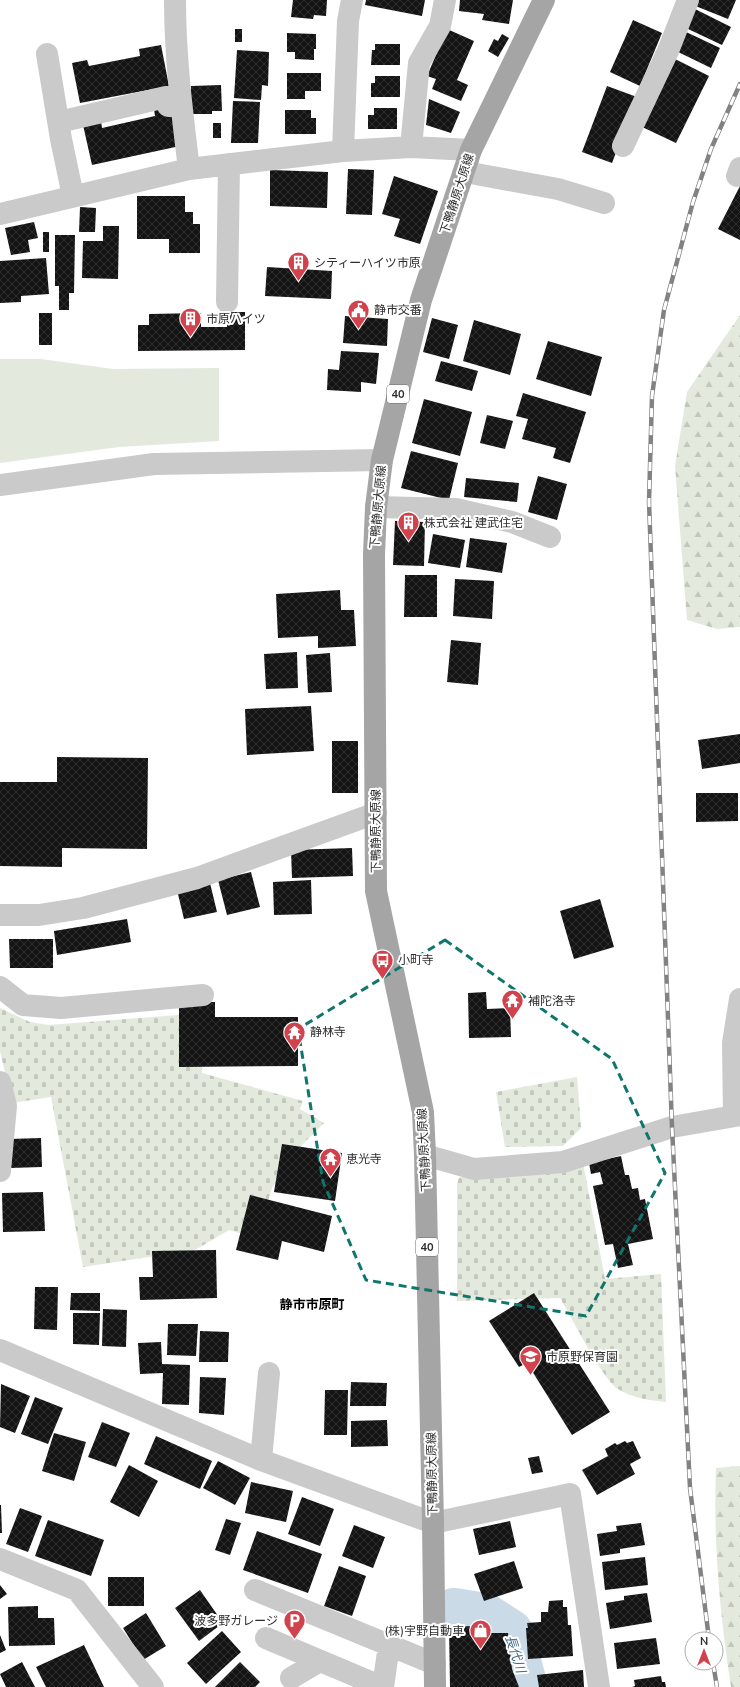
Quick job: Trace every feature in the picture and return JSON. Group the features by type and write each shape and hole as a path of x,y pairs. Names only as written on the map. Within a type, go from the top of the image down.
{"main road":[{"name":"下鴨静原大原線","path":"435,1687 434,1523 423,1112 376,891 374,555 376,507 382,460 420,300 465,172 471,150 544,0"}],"street":[{"path":"175,0 176,42 181,105 189,169"},
{"path":"343,151 348,21 352,0"},
{"path":"411,147 420,63 440,26 445,0"},
{"path":"623,146 668,51 688,0"},
{"path":"47,54 58,122 73,196"},
{"path":"58,122 166,97 168,106 181,105"},
{"path":"0,214 189,169 343,151 411,147 471,150"},
{"path":"227,302 229,164"},
{"path":"465,172 558,189 604,203"},
{"path":"0,485 154,464 382,460"},
{"path":"376,507 456,509 512,522 550,537"},
{"path":"0,915 39,915 83,908 197,878 376,812"},
{"path":"0,987 23,1005 61,1008 204,995"},
{"path":"425,1154 474,1169 563,1162 672,1127 737,1116 736,1043 740,999"},
{"path":"0,1082 6,1106 1,1147 0,1171"},
{"path":"0,1350 261,1460 434,1523 570,1494 599,1687"},
{"path":"261,1460 269,1373"},
{"path":"0,1559 77,1590 153,1687"},
{"path":"255,1590 434,1664"},
{"path":"266,1638 383,1687 389,1645"},
{"path":"291,1678 320,1661"}],"highlighted area":[{"path":"445,940 612,1059 665,1173 586,1316 366,1280 323,1182 298,1029"}],"green space":[{"path":"740,315 740,627 717,629 687,620 675,466 687,392"},
{"path":"0,359 41,359 113,369 219,368 219,441 119,447 0,463"},
{"path":"0,1008 30,1022 49,1025 204,1013 202,1073 303,1101 300,1109 324,1123 302,1145 272,1188 256,1238 229,1230 195,1250 83,1267 51,1097 12,1103 0,1051"},
{"path":"577,1077 581,1128 563,1146 505,1147 496,1092"},
{"path":"583,1163 605,1279 661,1274 666,1402 635,1397 618,1389 604,1374 560,1298 457,1301 457,1183 459,1178 468,1174"},
{"path":"740,1466 740,1687 731,1687 724,1633 718,1578 715,1496 716,1468"}],"building":[{"path":"293,0 327,0 326,16 314,15 313,19 291,17"},
{"path":"366,0 425,0 422,16 365,5"},
{"path":"460,0 513,0 509,24 482,20 484,14 459,11"},
{"path":"695,0 736,0 728,19 693,5"},
{"path":"695,9 731,27 722,45 686,28"},
{"path":"633,20 662,33 640,86 610,72"},
{"path":"235,29 242,29 242,42 235,42"},
{"path":"447,29 474,41 457,80 468,85 461,101 432,89 436,79 427,76"},
{"path":"684,31 720,48 711,68 674,50"},
{"path":"287,33 316,34 314,60 295,59 295,52 287,52"},
{"path":"502,34 509,38 498,57 488,51 494,39 498,41"},
{"path":"375,44 400,44 400,65 371,65 372,50 375,50"},
{"path":"161,45 169,86 80,103 72,63 87,60 89,66 140,56 139,49"},
{"path":"237,50 269,52 268,86 262,85 261,100 234,98"},
{"path":"673,58 709,76 676,143 640,126"},
{"path":"287,73 321,73 321,91 305,91 305,99 287,99"},
{"path":"375,76 400,76 400,97 371,97 371,83 375,83"},
{"path":"221,85 222,111 212,111 212,114 191,114 191,86"},
{"path":"607,86 637,97 612,163 582,152"},
{"path":"429,99 460,112 451,133 426,125"},
{"path":"233,101 260,102 258,143 231,143"},
{"path":"171,106 180,146 92,165 83,125 101,121 102,128 155,116 154,109"},
{"path":"374,108 397,108 397,129 368,129 368,115 374,115"},
{"path":"285,110 311,110 311,118 316,118 316,134 285,134"},
{"path":"213,123 221,123 221,138 213,138"},
{"path":"348,169 374,170 372,215 346,214"},
{"path":"270,170 328,172 327,208 270,206"},
{"path":"394,176 438,191 420,244 394,236 400,219 382,214"},
{"path":"740,186 740,240 718,229"},
{"path":"137,196 185,196 185,212 193,212 193,224 200,224 200,253 169,253 169,239 137,239"},
{"path":"80,207 96,208 95,232 79,232"},
{"path":"34,222 38,238 28,240 30,252 11,255 5,228"},
{"path":"103,226 119,226 118,279 82,278 83,241 103,241"},
{"path":"43,232 49,232 49,252 43,252"},
{"path":"55,235 75,235 74,293 69,293 69,310 59,310 59,286 55,286"},
{"path":"46,258 49,294 21,296 21,302 0,303 0,261"},
{"name":"シティーハイツ市原","path":"267,267 332,271 331,299 265,296"},
{"name":"市原ハイツ","path":"227,312 245,312 245,350 138,351 138,325 149,325 149,314 201,313 201,327 227,327"},
{"path":"39,313 52,313 52,345 39,345"},
{"path":"345,316 388,319 387,346 343,343"},
{"path":"432,318 458,325 449,359 423,352"},
{"path":"474,320 521,334 510,375 463,361"},
{"path":"548,341 602,357 591,396 536,379"},
{"path":"341,351 379,353 376,384 361,382 361,392 327,390 328,369 339,370"},
{"path":"441,361 478,371 472,391 435,381"},
{"path":"523,393 586,412 570,463 553,458 556,448 522,439 528,419 516,416"},
{"path":"424,399 472,412 460,456 412,443"},
{"path":"487,415 513,421 505,449 480,443"},
{"path":"411,451 458,463 449,500 401,488"},
{"path":"538,476 567,484 557,520 528,512"},
{"path":"466,478 519,483 517,502 464,497"},
{"name":"株式会社 建武住宅","path":"395,521 425,522 424,566 393,565"},
{"path":"433,534 465,540 460,568 428,563"},
{"path":"470,538 507,543 502,573 466,567"},
{"path":"405,575 437,575 437,617 404,617"},
{"path":"455,579 494,581 492,619 453,616"},
{"path":"340,590 341,610 354,610 356,646 318,648 318,636 278,638 276,594"},
{"path":"451,640 481,643 478,685 447,682"},
{"path":"297,652 298,688 266,689 264,654"},
{"path":"330,653 332,692 308,693 306,655"},
{"path":"311,706 314,751 247,755 245,709"},
{"path":"740,734 740,763 702,769 698,740"},
{"path":"332,741 358,741 358,793 332,793"},
{"path":"57,757 148,758 147,849 62,848 62,867 0,866 0,782 57,782"},
{"path":"696,793 738,793 738,821 696,822"},
{"path":"352,848 353,876 292,878 291,850"},
{"path":"251,872 260,907 227,915 218,880"},
{"path":"311,880 312,914 274,915 273,882"},
{"path":"210,883 217,912 184,919 177,890"},
{"path":"600,899 614,947 574,959 560,911"},
{"path":"127,919 131,942 57,955 54,931"},
{"path":"9,939 53,939 53,968 10,968"},
{"path":"486,992 487,1009 510,1008 511,1037 469,1038 468,993"},
{"path":"179,1002 215,1002 215,1017 298,1017 298,1066 179,1067"},
{"path":"41,1138 42,1167 10,1168 9,1139"},
{"path":"282,1144 342,1153 335,1201 274,1192"},
{"path":"621,1156 625,1175 629,1175 632,1189 638,1188 640,1200 645,1199 653,1239 628,1244 633,1265 618,1268 613,1244 605,1245 593,1186 603,1184 600,1172 591,1174 589,1163"},
{"path":"43,1192 45,1231 3,1232 2,1193"},
{"path":"250,1195 332,1216 324,1252 282,1241 278,1260 236,1250"},
{"path":"216,1250 217,1298 140,1300 139,1277 153,1277 152,1251"},
{"path":"35,1287 58,1287 57,1330 34,1329"},
{"path":"71,1293 100,1293 100,1311 70,1310"},
{"path":"534,1293 610,1412 572,1435 527,1363 519,1367 489,1321"},
{"path":"103,1309 127,1310 126,1347 102,1346"},
{"path":"73,1313 100,1313 99,1345 73,1344"},
{"path":"168,1324 198,1324 196,1356 167,1355"},
{"path":"200,1331 229,1332 228,1362 199,1362"},
{"path":"161,1342 162,1364 190,1365 189,1405 162,1404 163,1373 140,1374 138,1343"},
{"path":"200,1377 226,1378 224,1415 199,1413"},
{"path":"351,1382 387,1383 386,1406 350,1406"},
{"path":"1,1384 30,1396 15,1433 0,1427"},
{"path":"325,1390 348,1390 347,1435 324,1435"},
{"path":"35,1397 63,1408 48,1444 21,1434"},
{"path":"387,1420 388,1446 351,1447 351,1421"},
{"path":"102,1422 130,1433 116,1467 88,1457"},
{"path":"54,1433 86,1442 74,1481 42,1471"},
{"path":"156,1436 212,1461 200,1489 144,1464"},
{"path":"625,1441 627,1443 633,1441 641,1458 630,1464 635,1474 597,1495 582,1470 608,1456 605,1449 615,1443 617,1445"},
{"path":"539,1456 543,1472 532,1474 528,1458"},
{"path":"218,1461 250,1478 235,1505 203,1488"},
{"path":"129,1465 158,1481 139,1517 110,1502"},
{"path":"251,1482 293,1491 286,1522 245,1513"},
{"path":"302,1497 334,1509 320,1546 288,1534"},
{"path":"1,1505 2,1533 0,1533"},
{"path":"20,1508 42,1516 28,1552 6,1544"},
{"path":"226,1519 241,1523 230,1555 215,1550"},
{"path":"48,1520 104,1540 91,1576 35,1556"},
{"path":"510,1521 516,1547 479,1555 473,1529"},
{"path":"641,1523 645,1545 620,1549 620,1553 600,1556 597,1534 617,1531 616,1526"},
{"path":"354,1525 385,1537 373,1568 342,1556"},
{"path":"257,1531 322,1554 308,1593 243,1570"},
{"path":"645,1557 648,1585 605,1590 602,1562"},
{"path":"514,1561 523,1588 484,1601 474,1574"},
{"path":"339,1566 366,1576 352,1616 324,1606"},
{"path":"108,1577 144,1577 144,1606 108,1606"},
{"path":"0,1585 7,1594 0,1599"},
{"path":"200,1590 223,1623 199,1641 175,1608"},
{"path":"647,1593 652,1622 610,1629 606,1603 624,1600 624,1596"},
{"path":"563,1600 563,1607 567,1607 568,1625 571,1625 573,1656 528,1659 527,1623 541,1622 541,1612 548,1612 549,1601"},
{"path":"38,1606 38,1618 54,1618 55,1645 9,1646 8,1607"},
{"path":"146,1613 166,1646 143,1660 123,1628"},
{"name":"(株)宇野自動車","path":"472,1626 476,1633 508,1633 512,1669 519,1687 450,1687 449,1627"},
{"path":"222,1631 241,1652 206,1684 187,1663"},
{"path":"0,1635 6,1650 0,1653"},
{"path":"656,1638 660,1664 617,1669 614,1643"},
{"path":"84,1645 104,1687 46,1687 36,1667"},
{"path":"22,1662 35,1687 6,1687 0,1674"},
{"path":"240,1662 260,1682 255,1687 215,1687"},
{"path":"583,1670 584,1687 539,1687 537,1675"},
{"path":"661,1676 662,1682 665,1682 666,1687 632,1687 635,1686 634,1680"}],"waterway":[{"name":"長代川","path":"454,1611 485,1616 510,1632 525,1687"}],"railway":[{"path":"708,1631 690,1488 672,1127 649,502 652,396 664,310 693,202 711,149 740,84"},
{"path":"714,1671 717,1687"}],"place":[{"name":"シティーハイツ市原","path":"299,282"},
{"name":"静市交番","path":"359,330"},
{"name":"市原ハイツ","path":"191,338"},
{"name":"株式会社 建武住宅","path":"409,542"},
{"name":"小町寺","path":"383,980"},
{"name":"補陀洛寺","path":"513,1020"},
{"name":"静林寺","path":"294,1052"},
{"name":"恵光寺","path":"331,1178"},
{"name":"市原野保育園","path":"531,1376"},
{"name":"波多野ガレージ","path":"294,1640"},
{"name":"(株)宇野自動車","path":"480,1650"}],"district":[{"name":"静市市原町","path":"312,1305"}]}
